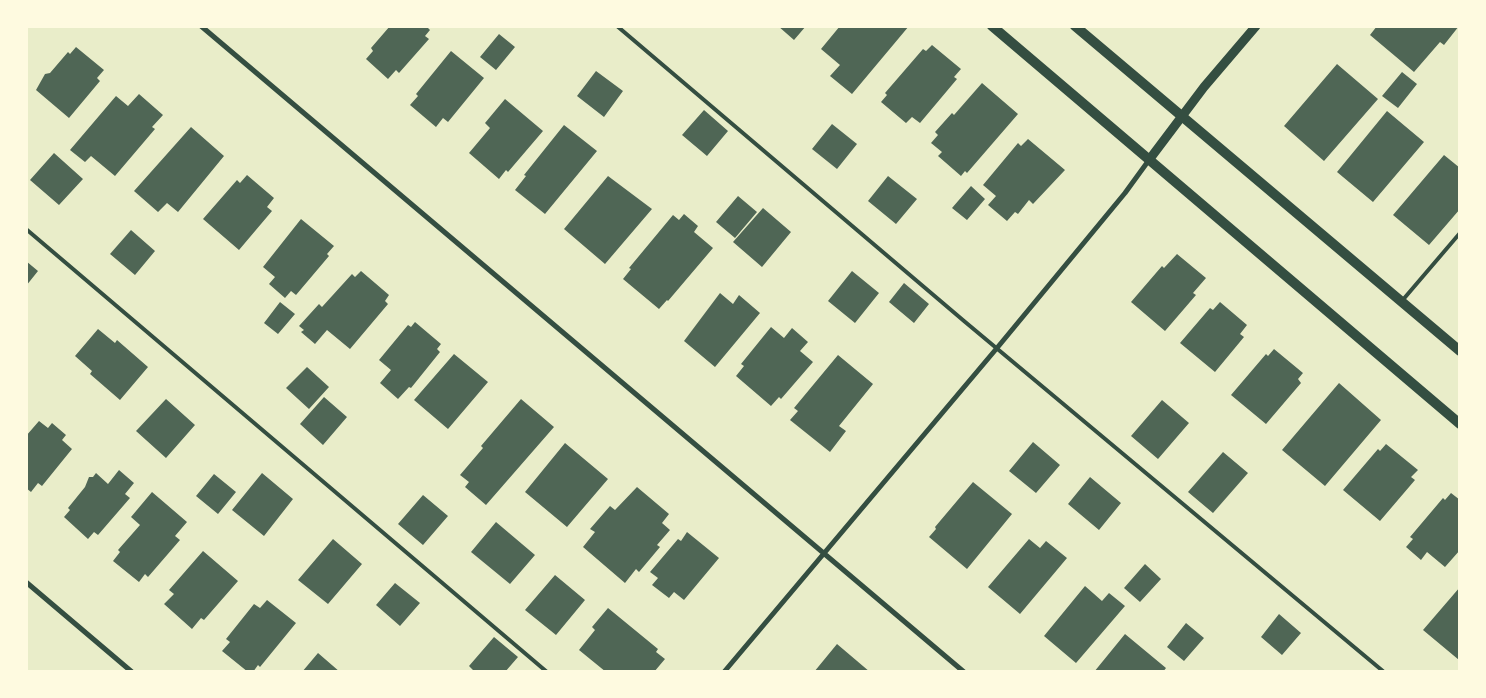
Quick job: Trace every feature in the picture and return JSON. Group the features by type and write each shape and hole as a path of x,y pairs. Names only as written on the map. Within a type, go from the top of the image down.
{"main road":[{"path":"992,26 1460,424"},
{"path":"1075,26 1460,351"}],"street":[{"path":"202,26 964,672"},
{"path":"724,672 1125,193 1182,116 1256,26"},
{"path":"26,582 132,672"}],"lane":[{"path":"617,26 1384,672"},
{"path":"26,229 547,672"},
{"path":"1402,302 1460,233"}],"building":[{"path":"390,26 426,26 430,30 425,36 429,39 399,73 396,70 388,79 366,59 373,51 371,48"},
{"path":"778,26 806,26 794,40"},
{"path":"840,26 909,26 852,94 830,76 840,65 821,49"},
{"path":"1377,26 1459,26 1444,45 1440,42 1414,72 1370,35"},
{"path":"499,34 515,47 496,70 480,57"},
{"path":"932,45 961,69 954,77 957,79 920,123 912,117 906,123 881,102 887,95 885,93 923,49 926,51"},
{"path":"76,47 104,70 97,78 100,81 69,118 36,90 45,74 50,73 68,52 70,54"},
{"path":"451,51 484,78 448,122 443,118 436,127 410,105 418,96 416,94"},
{"path":"1337,64 1378,99 1324,161 1284,126"},
{"path":"596,71 623,91 604,117 577,96"},
{"path":"1402,72 1417,84 1398,108 1382,96"},
{"path":"982,83 1018,114 967,173 965,171 961,176 938,156 942,152 931,143 938,135 935,132 952,113 954,115"},
{"path":"139,94 163,115 152,127 155,129 115,176 91,156 85,162 70,150 116,96 128,106"},
{"path":"505,99 543,131 508,172 506,170 499,179 469,153 490,128 485,123"},
{"path":"704,110 728,131 707,156 682,135"},
{"path":"1387,111 1424,142 1373,202 1337,172"},
{"path":"832,124 857,144 837,169 812,149"},
{"path":"564,125 597,151 545,214 515,190 526,176 524,175"},
{"path":"191,127 224,156 178,212 167,203 158,212 134,191"},
{"path":"1028,139 1065,170 1033,204 1029,200 1018,214 1015,212 1007,221 988,205 996,196 983,185 1018,143 1021,146"},
{"path":"54,153 83,179 59,205 30,180"},
{"path":"1444,155 1460,168 1460,209 1429,245 1393,215"},
{"path":"247,175 274,198 267,207 272,211 239,250 203,219 237,180 240,183"},
{"path":"608,176 652,209 605,264 564,229"},
{"path":"888,176 917,199 896,224 868,201"},
{"path":"971,186 985,199 967,220 952,208"},
{"path":"738,196 757,212 735,238 716,222"},
{"path":"763,208 791,232 762,267 733,242"},
{"path":"684,214 698,226 694,232 713,248 659,309 623,279 631,269 629,268 673,215 679,220"},
{"path":"301,219 334,246 327,254 329,256 296,295 291,291 285,298 269,284 275,277 263,267"},
{"path":"131,230 155,251 135,275 110,254"},
{"path":"1177,254 1206,278 1193,293 1196,295 1165,331 1131,302 1162,266 1164,268"},
{"path":"26,261 38,271 26,286"},
{"path":"361,271 389,295 385,301 388,304 350,349 327,330 315,344 301,332 304,330 299,326 319,304 322,307 352,274 355,277"},
{"path":"852,271 879,293 855,323 828,301"},
{"path":"904,283 929,304 914,323 889,302"},
{"path":"720,293 733,304 739,295 760,313 715,367 684,341"},
{"path":"280,302 295,314 278,334 264,323"},
{"path":"1220,302 1247,325 1240,334 1244,337 1215,372 1180,343 1210,308 1213,310"},
{"path":"415,322 441,344 437,349 440,352 411,388 409,387 398,399 380,383 391,370 379,360 408,325 411,327"},
{"path":"771,327 784,338 792,328 808,342 800,351 813,362 781,399 779,397 771,406 736,376 744,366 741,364"},
{"path":"98,329 115,343 117,340 148,367 120,400 90,374 92,371 75,356"},
{"path":"1274,349 1303,373 1298,379 1301,383 1266,424 1231,395 1266,354 1268,356"},
{"path":"454,354 488,382 448,429 414,400"},
{"path":"838,355 873,384 839,426 846,431 830,452 790,420 798,411 794,408"},
{"path":"307,367 329,387 309,409 286,388"},
{"path":"1339,383 1381,420 1325,486 1282,450"},
{"path":"324,397 347,417 323,445 300,424"},
{"path":"166,399 195,425 166,458 136,431"},
{"path":"521,399 554,427 486,505 465,487 469,482 460,475 483,448 481,446"},
{"path":"1162,400 1189,423 1158,459 1131,436"},
{"path":"39,421 48,428 52,423 66,435 62,440 72,449 42,486 38,483 31,492 26,488 26,436"},
{"path":"1033,442 1060,465 1036,493 1009,471"},
{"path":"565,443 608,479 567,527 525,492"},
{"path":"1386,444 1418,470 1411,477 1415,480 1380,521 1343,490 1378,449 1380,451"},
{"path":"1223,452 1248,473 1213,513 1188,492"},
{"path":"119,470 134,483 125,494 130,498 98,535 94,532 88,539 64,517 70,510 68,508 85,487 89,477 93,477 96,473 108,484"},
{"path":"262,473 293,499 264,536 232,510"},
{"path":"214,474 236,492 218,514 196,496"},
{"path":"1090,477 1121,503 1099,530 1068,504"},
{"path":"973,482 1012,514 967,569 929,537 936,529 935,527"},
{"path":"637,487 669,514 662,523 670,530 657,545 660,547 639,572 636,569 625,583 583,547 595,532 590,529 610,506 615,510"},
{"path":"152,492 187,522 175,536 180,540 148,577 145,574 139,582 113,561 120,552 118,550 140,525 131,517"},
{"path":"1451,493 1460,500 1460,550 1445,567 1427,552 1421,560 1406,547 1413,539 1410,537 1443,498 1445,500"},
{"path":"423,495 448,516 423,545 398,524"},
{"path":"496,522 535,555 510,584 471,552"},
{"path":"687,532 719,558 684,600 674,592 669,598 652,585 658,578 650,572 678,539 681,541"},
{"path":"333,539 362,564 328,604 298,580"},
{"path":"1029,539 1040,548 1046,541 1067,558 1020,614 988,587"},
{"path":"203,551 238,581 204,620 201,618 192,629 164,604 174,594 169,590"},
{"path":"1145,564 1161,579 1140,602 1124,588"},
{"path":"555,575 585,600 556,635 525,610"},
{"path":"395,583 420,603 400,626 376,605"},
{"path":"1085,586 1102,601 1109,593 1125,606 1076,663 1044,636"},
{"path":"1460,587 1460,659 1459,660 1423,630"},
{"path":"267,600 296,623 260,667 258,665 253,672 248,672 222,651 230,642 226,639 254,604 260,608"},
{"path":"608,608 658,649 656,652 665,659 654,672 606,672 579,650 595,630 592,627"},
{"path":"1279,614 1301,633 1282,655 1261,637"},
{"path":"1186,623 1204,638 1184,661 1167,647"},
{"path":"1125,634 1166,668 1163,672 1094,672"},
{"path":"494,637 518,657 505,672 475,672 469,666"},
{"path":"837,644 870,672 814,672"},
{"path":"318,653 340,672 302,672"}]}
